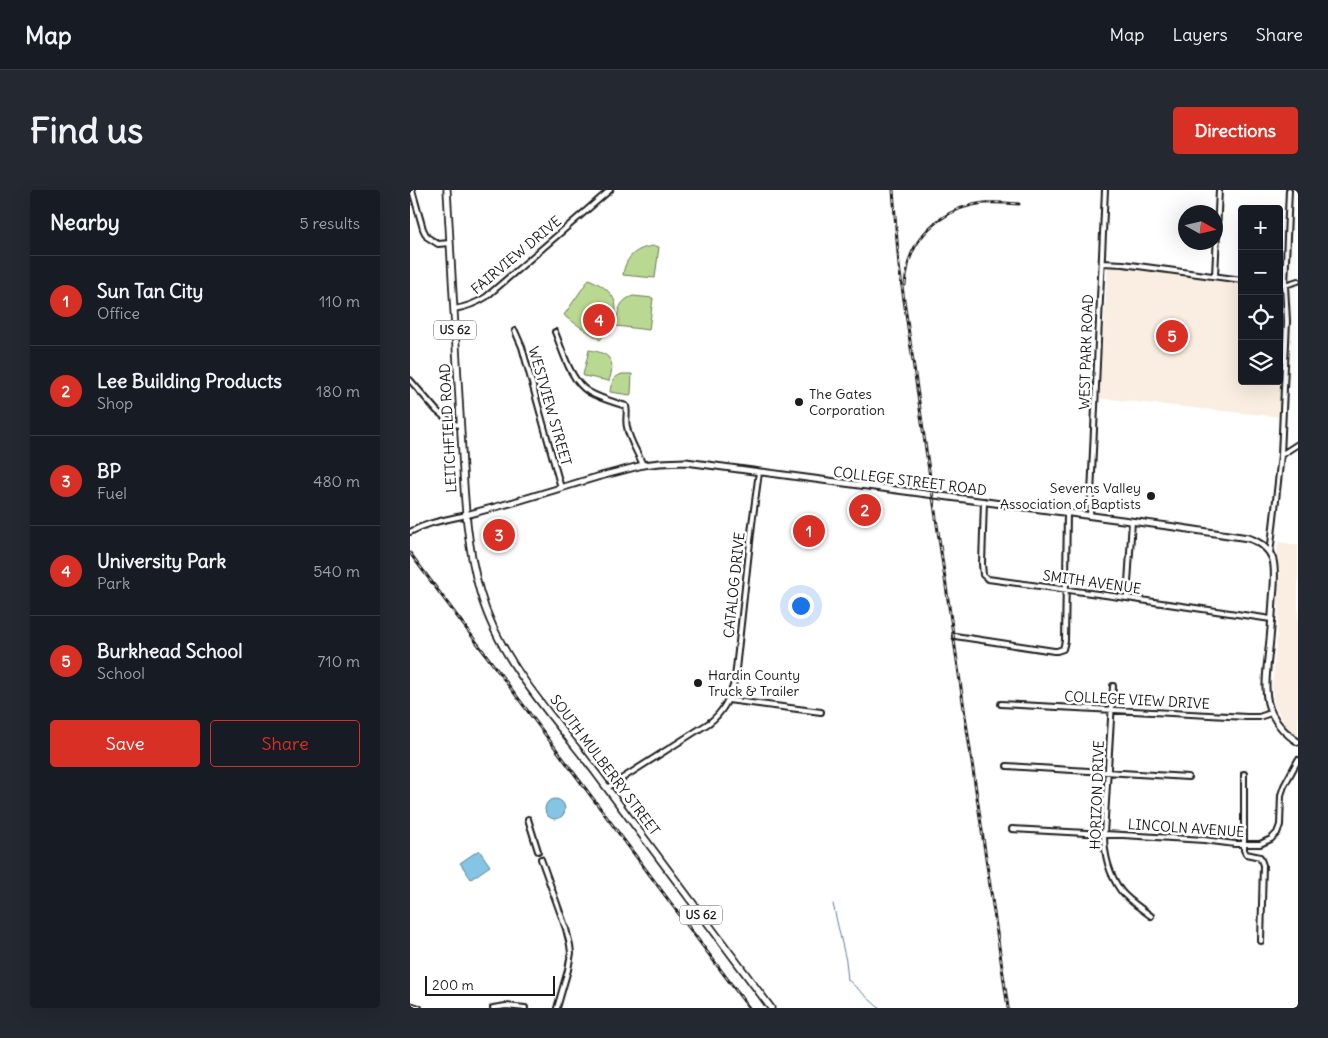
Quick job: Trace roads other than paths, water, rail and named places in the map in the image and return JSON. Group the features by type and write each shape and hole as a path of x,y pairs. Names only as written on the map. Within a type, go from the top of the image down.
{"main road":[{"name":"LEITCHFIELD ROAD","path":"447,190 466,515"},
{"name":"SOUTH MULBERRY STREET","path":"466,515 479,590 488,615 510,660 770,1008"}],"street":[{"path":"412,190 427,237 438,244 450,243"},
{"name":"FAIRVIEW DRIVE","path":"454,309 470,306 486,297 610,190"},
{"name":"WEST PARK ROAD","path":"1090,516 1105,190"},
{"path":"1215,276 1219,190"},
{"path":"1289,190 1285,285 1287,321 1281,455 1270,554 1273,559 1275,577 1267,680 1268,701 1271,713 1280,727 1298,742"},
{"path":"1102,262 1238,279"},
{"path":"1285,285 1298,281"},
{"name":"WESTVIEW STREET","path":"515,331 522,347 561,488"},
{"path":"555,332 571,371 581,386 595,395 626,406 626,427 643,465"},
{"path":"410,380 436,411 453,424 460,425"},
{"path":"1281,455 1298,444"},
{"name":"COLLEGE STREET ROAD","path":"466,515 643,465 686,462 1248,538 1262,545 1270,554"},
{"name":"CATALOG DRIVE","path":"606,788 710,724 722,711 731,694 735,678 759,472"},
{"name":"SMITH AVENUE","path":"984,501 982,572 985,577 1271,619"},
{"path":"955,636 1054,651 1063,649 1065,641 1067,513"},
{"path":"410,532 434,521 466,515"},
{"path":"1127,598 1132,522"},
{"name":"HORIZON DRIVE","path":"1113,686 1104,834 1105,853 1110,870 1122,892 1152,916"},
{"path":"728,700 821,712"},
{"name":"COLLEGE VIEW DRIVE","path":"1001,704 1250,718 1271,713"},
{"name":"LINCOLN AVENUE","path":"1012,829 1204,840 1256,845 1271,839 1277,833 1280,825 1284,786 1298,760"},
{"path":"1007,766 1188,777"},
{"path":"1244,774 1244,852 1257,856 1262,861 1262,941"},
{"path":"528,820 538,851"},
{"path":"541,859 566,929 571,953 557,1008"},
{"path":"410,1005 419,1008"},
{"path":"493,1008 506,1006 525,1008"}],"water":[{"path":"555,799 562,802 565,809 562,816 555,819 548,816 545,809 548,802"},
{"path":"479,850 490,866 471,879 460,863"}],"waterway":[{"path":"833,904 846,961 848,980 879,1008"}],"railway":[{"path":"893,190 899,266 1008,1008"},
{"path":"905,285 909,261 915,247 939,220 960,208 972,205 984,203 1019,204"},
{"path":"410,553 749,1008"}],"place":[{"name":"University Park","path":"599,320"},
{"name":"Burkhead School","path":"1172,336"},
{"name":"The Gates Corporation","path":"799,402"},
{"name":"Severns Valley Association of Baptists","path":"1151,496"},
{"name":"Lee Building Products","path":"865,510"},
{"name":"Sun Tan City","path":"809,531"},
{"name":"BP","path":"499,535"},
{"name":"Hardin County Truck & Trailer","path":"698,683"}]}
